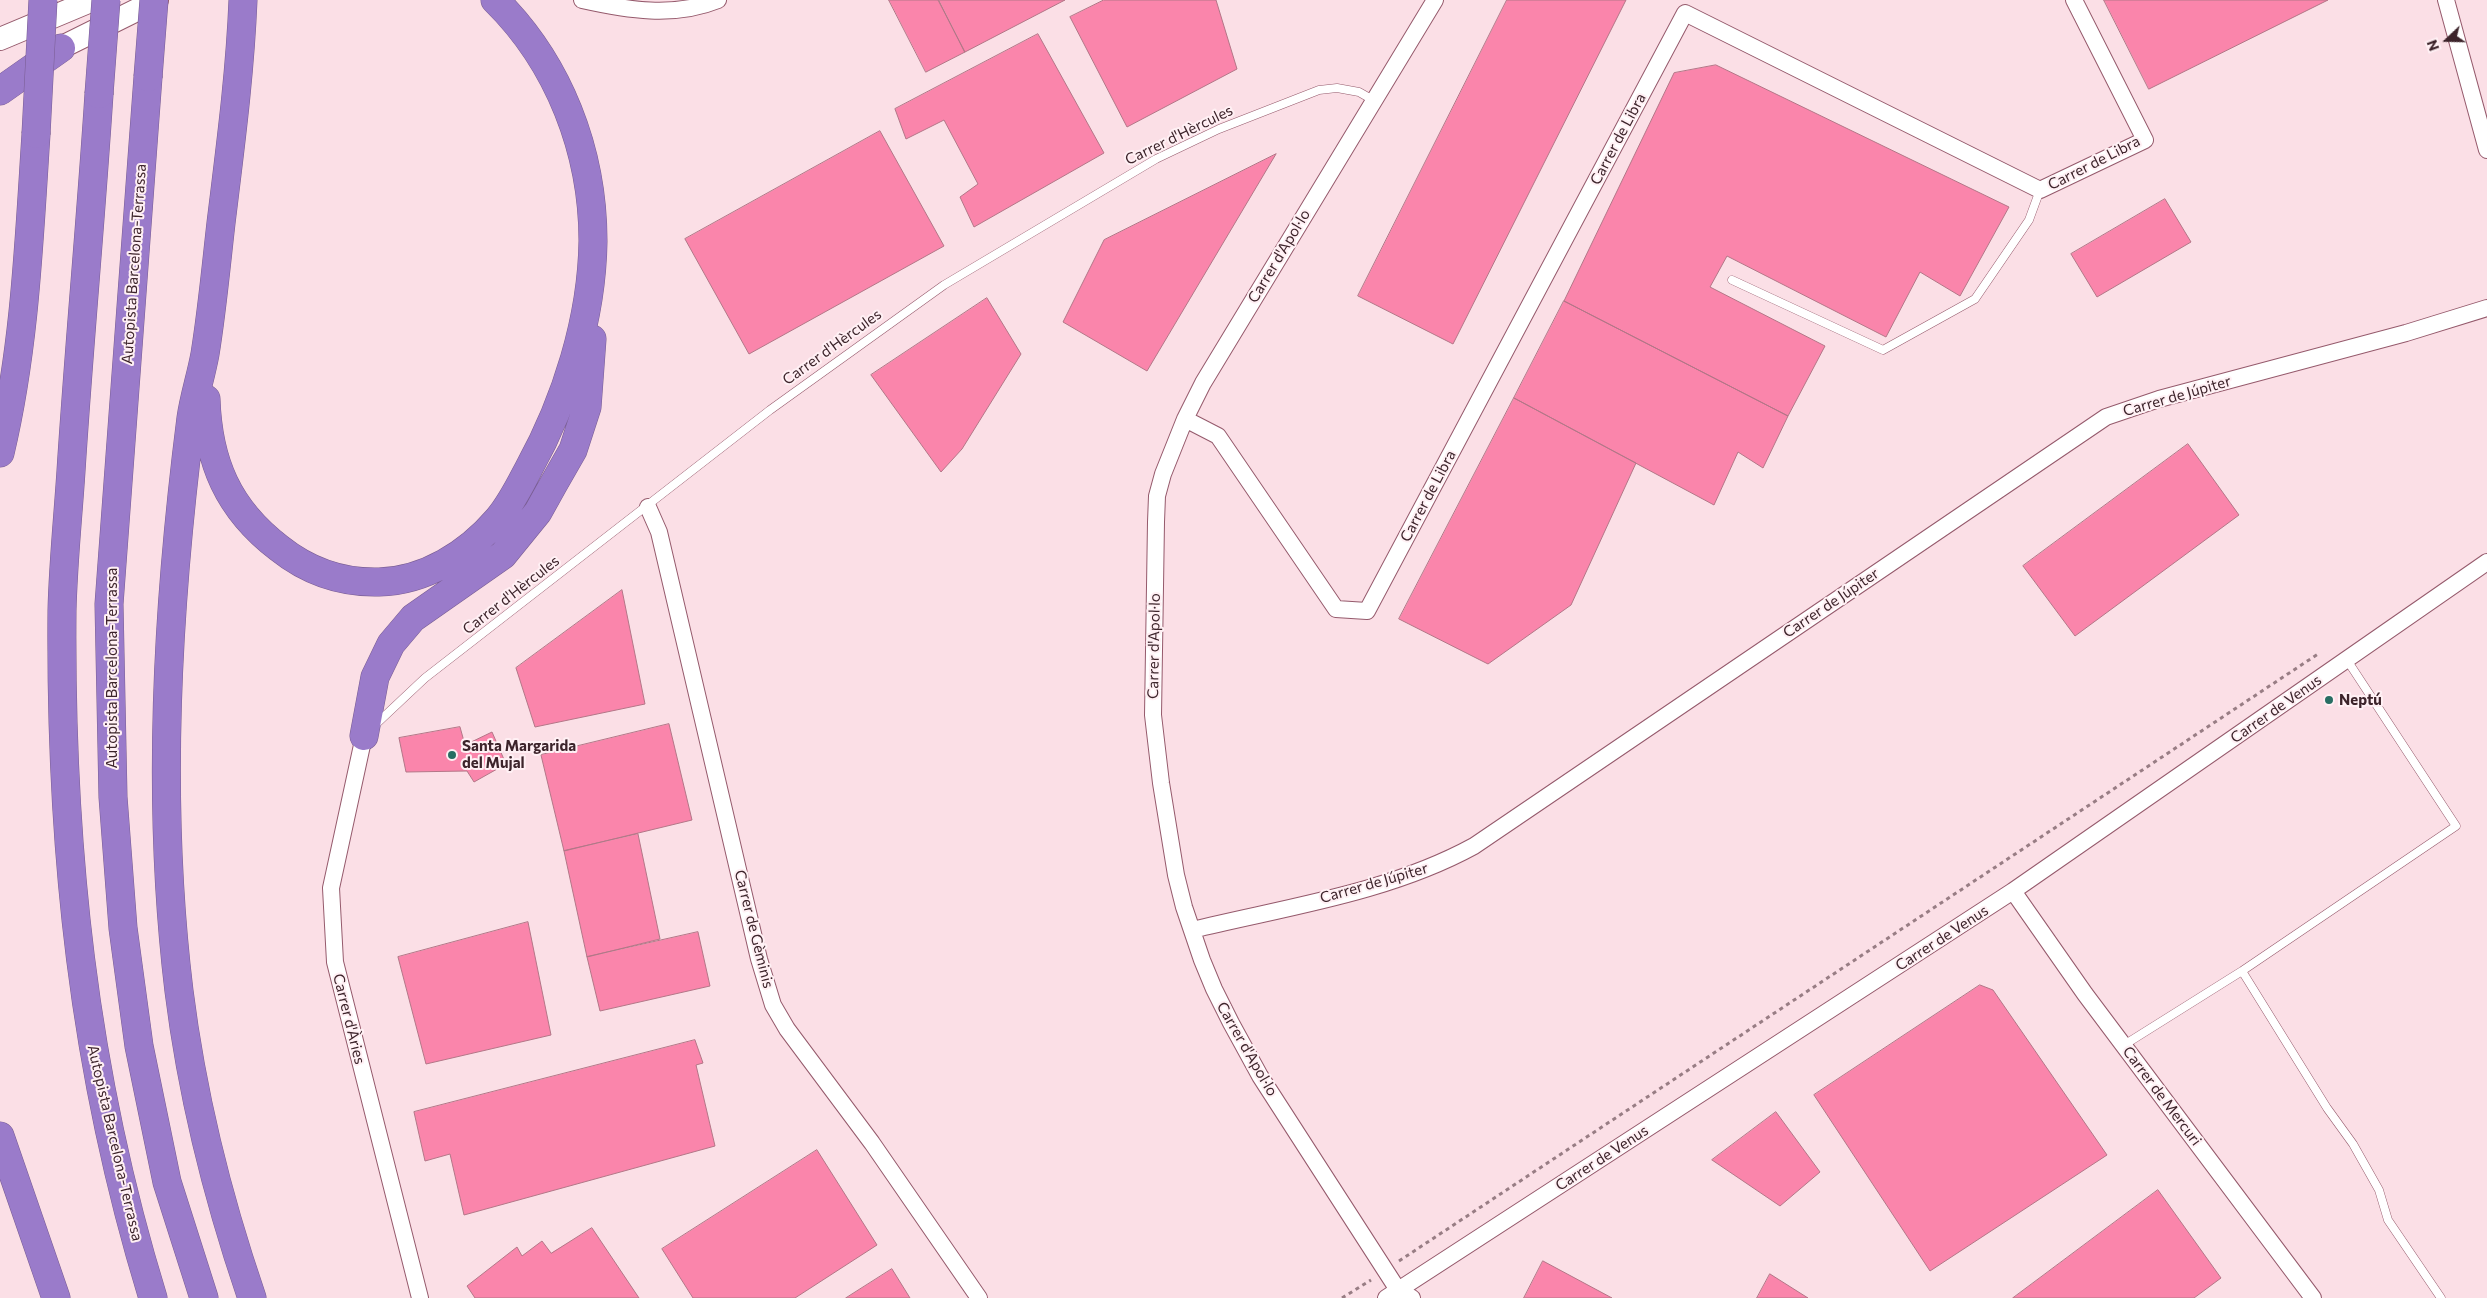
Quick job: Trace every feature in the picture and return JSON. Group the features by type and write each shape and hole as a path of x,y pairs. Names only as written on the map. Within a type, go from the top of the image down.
{"highway":[{"path":"0,453 14,384 24,311 44,0"},
{"name":"Autopista Barcelona-Terrassa","path":"106,0 62,609 65,806 77,937 95,1062 124,1196 153,1298"},
{"name":"Autopista Barcelona-Terrassa","path":"155,0 110,604 113,797 123,928 139,1046 167,1182 204,1298"},
{"path":"243,0 240,57 205,355 192,415 178,554 167,731 166,811 179,991 193,1074 223,1204 252,1298"},
{"path":"364,736 375,677 390,644 413,618 503,555 538,512 573,450 587,407 593,323 591,280 593,240 589,188 579,142 562,94 542,55 514,19 495,0"},
{"path":"0,91 61,48"},
{"path":"205,355 207,418 211,451 223,484 241,513 262,536 306,567 332,578 362,583 398,582 439,568 470,546 498,519 517,491 558,409 573,363 591,280"},
{"path":"0,1136 56,1298"}],"main road":[{"path":"0,39 93,0"},
{"path":"0,77 155,0"}],"street":[{"path":"582,0 614,7 660,12 718,0"},
{"name":"Carrer d'Apol·lo","path":"1399,1295 1385,1270 1260,1076 1214,989 1184,907 1171,848 1153,714 1157,496 1163,474 1185,419 1203,383 1435,0"},
{"name":"Carrer de Libra","path":"1185,419 1218,436 1336,609 1366,611 1684,13 2040,190 2146,140 2074,0"},
{"path":"2446,0 2487,150"},
{"name":"Carrer de Júpiter","path":"1192,930 1386,883 1434,866 1474,846 2106,417 2159,399 2406,334 2487,308"},
{"name":"Carrer de Gèminis","path":"648,507 659,532 761,967 773,1006 787,1029 872,1143 979,1298"},
{"name":"Carrer de Venus","path":"1399,1295 2013,891 2487,562"},
{"name":"Carrer d'Àries","path":"364,736 331,888 335,962 420,1298"},
{"name":"Carrer de Mercuri","path":"2013,891 2124,1045 2313,1298"}],"lane":[{"name":"Carrer d'Hèrcules","path":"364,736 425,678 648,507 770,410 944,285 1156,159 1228,125 1319,90 1337,88 1359,92 1373,100"},
{"path":"1732,280 1884,350 1975,299 2029,220 2040,190"},
{"path":"2124,1045 2242,971 2456,826 2348,660"},
{"path":"2242,971 2327,1108 2353,1144 2379,1190 2388,1220 2441,1298"}],"path":[{"path":"1342,1298 2320,653"}],"building":[{"path":"889,0 938,0 965,52 926,72"},
{"path":"939,0 1065,0 965,52"},
{"path":"1104,0 1216,0 1237,69 1127,127 1070,17"},
{"path":"1507,0 1626,0 1453,344 1358,296"},
{"path":"2104,0 2328,0 2149,89"},
{"path":"1038,34 1104,153 974,227 960,197 978,184 944,120 906,139 895,109"},
{"path":"1716,65 2009,207 1960,296 1920,272 1886,337 1727,256 1710,287 1825,346 1788,416 1564,301 1674,73"},
{"path":"880,131 944,246 749,354 685,239"},
{"path":"1276,154 1147,371 1063,322 1104,240"},
{"path":"2165,199 2191,242 2097,297 2071,254"},
{"path":"987,298 1021,354 962,449 941,472 871,375"},
{"path":"1564,301 1788,416 1763,468 1738,452 1714,505 1514,398"},
{"path":"1514,398 1636,463 1571,605 1488,664 1399,619"},
{"path":"2188,444 2239,515 2075,636 2023,566"},
{"path":"622,590 645,704 535,727 516,668"},
{"path":"669,724 692,820 564,851 541,755"},
{"name":"Santa Margarida del Mujal","path":"460,727 465,745 492,732 506,764 474,782 467,771 406,772 399,738"},
{"path":"638,834 660,939 587,957 564,851"},
{"path":"528,922 551,1035 426,1064 398,957"},
{"path":"698,932 710,986 600,1011 587,957"},
{"path":"1980,985 1993,990 2107,1155 1930,1271 1814,1095"},
{"path":"695,1040 703,1063 696,1065 715,1146 464,1215 450,1154 425,1161 414,1112"},
{"path":"1776,1112 1820,1172 1780,1206 1712,1160"},
{"path":"817,1150 877,1245 795,1298 693,1298 662,1249"},
{"path":"2158,1190 2221,1278 2194,1298 2013,1298"},
{"path":"592,1228 639,1298 475,1298 467,1286 517,1247 522,1256 542,1241 551,1253"},
{"path":"1543,1261 1612,1298 1524,1298"},
{"path":"892,1269 910,1298 846,1298"},
{"path":"1770,1274 1808,1298 1757,1298"}],"place":[{"name":"Neptú","path":"2329,700"},
{"name":"Santa Margarida del Mujal","path":"452,755"}]}
